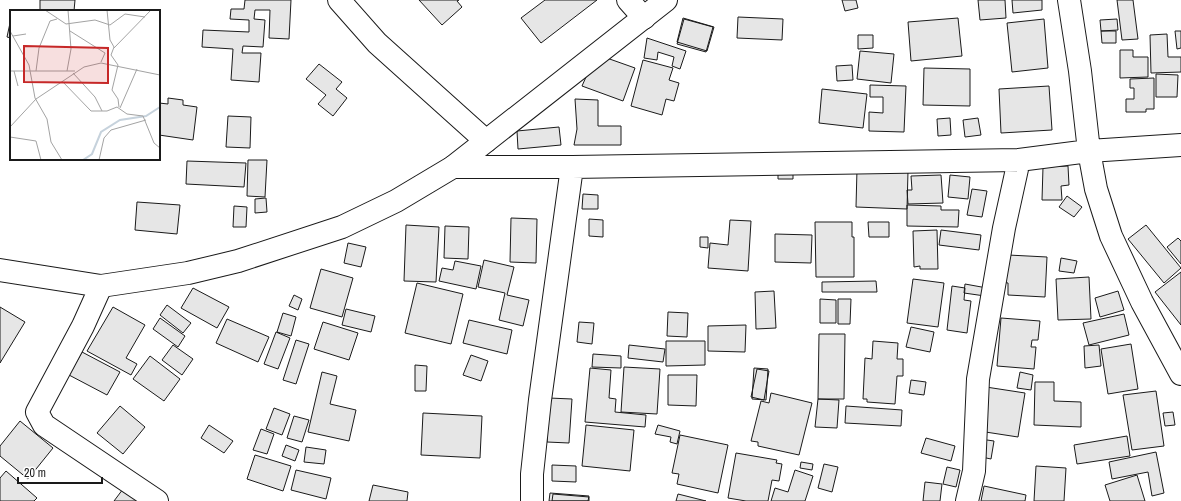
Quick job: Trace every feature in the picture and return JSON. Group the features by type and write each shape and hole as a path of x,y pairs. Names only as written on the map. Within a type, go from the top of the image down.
{"street":[{"path":"339,0 377,43 486,141"},
{"path":"628,0 644,18"},
{"path":"0,270 101,286 188,273 238,261 342,227 396,201 453,167 666,0"},
{"path":"1069,0 1080,71 1089,151 1096,189 1110,236 1142,302 1181,374"},
{"path":"453,167 572,167 1019,160 1089,151 1181,145"},
{"path":"967,501 974,471 978,379 1004,228 1019,160"},
{"path":"532,501 532,474 540,400 572,167"},
{"path":"101,286 83,326 37,412 44,425 157,501"}],"building":[{"path":"40,0 75,0 74,10 40,10"},
{"path":"245,0 291,0 289,39 269,38 270,10 255,10 254,19 265,20 263,47 243,46 242,53 261,53 259,82 231,80 233,49 202,47 203,30 249,32 249,20 230,19 231,9 244,9"},
{"path":"419,0 459,0 457,1 462,7 442,25"},
{"path":"545,0 597,0 541,43 521,18"},
{"path":"842,0 856,0 858,8 845,11"},
{"path":"978,0 1005,0 1006,18 980,20"},
{"path":"1012,0 1042,0 1042,10 1013,13"},
{"path":"1117,0 1133,0 1138,39 1122,40"},
{"path":"738,17 783,19 782,40 737,38"},
{"path":"683,18 714,27 707,51 677,42"},
{"path":"958,18 962,56 911,61 908,22"},
{"path":"684,19 713,27 706,52 677,44"},
{"path":"1044,19 1048,68 1012,72 1007,23"},
{"path":"1117,19 1118,30 1101,31 1100,20"},
{"path":"10,23 10,38 7,37"},
{"path":"1101,31 1116,31 1116,43 1102,43"},
{"path":"1175,31 1181,31 1181,48 1177,49"},
{"path":"1167,34 1168,57 1181,57 1181,72 1151,73 1150,35"},
{"path":"858,35 873,35 873,48 858,49"},
{"path":"647,38 686,51 680,69 672,66 674,57 658,52 657,60 644,58"},
{"path":"1120,50 1133,50 1133,57 1148,57 1148,77 1120,78"},
{"path":"587,51 635,68 623,101 582,86 586,77 579,75"},
{"path":"860,51 894,54 891,83 857,79"},
{"path":"643,60 673,68 669,80 679,83 674,101 666,99 662,115 631,106"},
{"path":"319,64 342,82 336,89 347,98 333,116 318,104 326,95 306,79"},
{"path":"852,65 853,80 837,81 836,66"},
{"path":"924,68 970,69 970,106 923,105"},
{"path":"1156,74 1178,75 1177,97 1156,97"},
{"path":"1154,78 1154,109 1146,109 1146,112 1126,112 1126,99 1134,99 1134,88 1130,88 1130,79"},
{"path":"870,85 906,86 904,132 869,131 869,112 883,113 883,97 870,97"},
{"path":"1049,86 1052,130 1001,133 999,89"},
{"path":"822,89 867,94 863,128 819,123"},
{"path":"168,98 183,100 183,105 197,107 193,140 160,135 160,103 168,104"},
{"path":"575,99 598,100 598,126 621,126 621,145 574,145 577,129"},
{"path":"228,116 251,117 250,148 226,147"},
{"path":"950,118 951,135 938,136 937,119"},
{"path":"978,118 981,135 965,137 963,120"},
{"path":"559,127 561,145 518,149 517,131"},
{"path":"248,160 267,160 265,197 247,196"},
{"path":"187,161 246,163 244,187 186,184"},
{"path":"778,166 793,166 793,179 778,179"},
{"path":"1068,166 1069,185 1061,186 1062,200 1042,200 1043,167"},
{"path":"857,169 908,171 907,209 856,207"},
{"path":"941,175 943,203 908,204 907,190 912,190 911,176"},
{"path":"950,175 970,177 968,199 948,197"},
{"path":"972,189 987,191 982,217 967,215"},
{"path":"583,194 598,195 598,209 582,209"},
{"path":"1067,196 1082,207 1074,217 1059,207"},
{"path":"266,198 267,212 255,213 255,199"},
{"path":"137,202 180,205 177,234 135,230"},
{"path":"907,205 941,206 941,210 959,210 958,227 907,226"},
{"path":"234,206 247,207 246,227 233,227"},
{"path":"511,218 537,219 536,263 510,262"},
{"path":"589,219 603,220 603,237 589,236"},
{"path":"730,220 751,221 748,271 708,268 710,243 728,245"},
{"path":"815,222 852,222 852,237 854,237 854,277 816,277"},
{"path":"868,222 889,222 889,237 869,237"},
{"path":"406,225 439,227 436,282 404,281"},
{"path":"1146,225 1181,268 1164,283 1128,239"},
{"path":"445,226 469,227 468,259 444,258"},
{"path":"937,230 938,269 920,269 920,266 914,267 913,231"},
{"path":"941,230 981,235 979,250 939,245"},
{"path":"775,234 812,235 811,263 775,262"},
{"path":"700,237 708,237 708,248 700,247"},
{"path":"1178,238 1181,241 1181,264 1167,247"},
{"path":"348,243 366,247 361,267 344,263"},
{"path":"1008,255 1047,257 1045,297 1008,295 1008,283 1002,282"},
{"path":"1061,258 1077,261 1074,273 1059,271"},
{"path":"484,260 514,267 507,295 529,300 523,326 499,320 505,293 478,287"},
{"path":"455,261 481,266 476,289 439,281 442,268 453,270"},
{"path":"321,269 353,278 342,317 310,308"},
{"path":"1181,272 1181,325 1155,292"},
{"path":"1089,277 1091,319 1058,320 1056,279"},
{"path":"913,279 944,283 938,327 907,323"},
{"path":"876,281 877,292 822,292 822,282"},
{"path":"417,283 463,294 451,344 405,333"},
{"path":"965,284 987,288 985,296 964,293"},
{"path":"952,286 965,288 964,300 971,301 967,333 947,330"},
{"path":"193,288 229,307 217,328 181,308"},
{"path":"774,291 776,328 756,329 755,292"},
{"path":"1118,291 1124,310 1100,317 1095,298"},
{"path":"294,295 302,299 298,310 289,306"},
{"path":"820,299 836,300 836,323 820,323"},
{"path":"838,299 851,299 850,324 838,324"},
{"path":"167,305 191,323 183,333 160,315"},
{"path":"0,307 25,322 0,363"},
{"path":"113,307 145,325 126,358 137,364 131,375 87,351"},
{"path":"346,309 375,316 371,332 342,325"},
{"path":"668,312 688,313 687,337 667,336"},
{"path":"283,313 296,317 291,336 277,332"},
{"path":"1124,314 1129,335 1089,345 1083,323"},
{"path":"160,318 185,336 178,347 153,329"},
{"path":"1001,318 1040,321 1038,340 1032,340 1031,347 1036,347 1034,369 997,366"},
{"path":"227,319 269,337 258,362 216,343"},
{"path":"469,320 512,330 507,354 463,343"},
{"path":"323,322 358,333 349,360 314,349"},
{"path":"579,322 594,323 592,344 577,342"},
{"path":"746,325 745,352 708,351 708,326"},
{"path":"911,327 934,332 930,352 906,347"},
{"path":"276,332 290,338 278,369 264,364"},
{"path":"819,334 845,334 844,399 818,399"},
{"path":"296,340 309,344 296,384 283,380"},
{"path":"666,341 705,341 705,365 666,366"},
{"path":"873,341 898,343 897,359 903,359 903,376 897,376 895,404 867,402 867,399 863,399 865,358 872,359"},
{"path":"1131,344 1138,389 1108,394 1101,349"},
{"path":"173,345 193,359 182,375 162,360"},
{"path":"629,345 665,349 663,362 628,358"},
{"path":"1099,345 1101,366 1085,368 1084,346"},
{"path":"82,352 120,372 107,395 69,375"},
{"path":"593,354 621,356 621,368 592,367"},
{"path":"471,355 488,361 481,381 463,375"},
{"path":"150,356 180,379 164,401 133,379"},
{"path":"415,365 427,366 426,391 415,391"},
{"path":"624,367 660,369 657,414 621,412"},
{"path":"590,368 611,370 609,398 616,399 615,412 646,415 645,427 585,422"},
{"path":"754,368 768,369 766,400 752,399"},
{"path":"757,369 769,371 764,400 751,397"},
{"path":"322,372 337,376 330,404 356,410 349,441 308,432"},
{"path":"1020,372 1033,375 1031,390 1017,388"},
{"path":"668,375 697,375 696,406 668,405"},
{"path":"911,380 926,382 924,395 909,393"},
{"path":"1035,382 1054,382 1054,401 1081,402 1081,427 1034,425"},
{"path":"986,387 1025,393 1018,437 979,431"},
{"path":"1156,391 1164,446 1132,450 1123,395"},
{"path":"771,393 812,403 799,455 758,446 758,442 751,441 761,401 769,403"},
{"path":"549,398 572,399 569,443 547,442"},
{"path":"818,399 839,400 837,428 815,427"},
{"path":"120,406 145,427 123,454 97,433"},
{"path":"846,406 902,410 901,426 845,423"},
{"path":"274,408 290,414 282,435 266,429"},
{"path":"1173,412 1175,425 1165,426 1163,413"},
{"path":"423,413 482,416 480,458 421,455"},
{"path":"294,416 309,420 302,442 287,438"},
{"path":"20,421 53,448 28,479 0,456 0,446"},
{"path":"209,425 233,441 224,453 201,438"},
{"path":"586,425 634,430 630,471 582,466"},
{"path":"658,425 680,431 677,444 670,442 671,437 655,434"},
{"path":"261,429 274,434 267,454 253,450"},
{"path":"680,435 728,445 718,493 677,484 679,474 672,473"},
{"path":"1127,436 1130,456 1077,464 1074,445"},
{"path":"926,438 955,446 951,461 921,453"},
{"path":"980,439 994,441 991,459 977,456"},
{"path":"286,445 299,450 295,461 282,456"},
{"path":"306,447 326,450 324,464 304,462"},
{"path":"1156,452 1164,493 1152,496 1148,472 1112,479 1109,462"},
{"path":"736,453 777,460 776,463 782,464 779,481 772,480 768,501 746,501 728,498"},
{"path":"255,455 291,466 283,491 247,479"},
{"path":"801,462 813,464 812,470 800,468"},
{"path":"824,464 838,467 832,492 818,488"},
{"path":"552,465 576,466 576,482 552,481"},
{"path":"1036,466 1066,468 1064,501 1034,501"},
{"path":"947,467 960,470 956,487 943,484"},
{"path":"296,470 331,478 326,499 291,490"},
{"path":"795,470 813,476 805,501 771,501 775,488 788,492"},
{"path":"6,471 37,498 34,501 0,501 0,478"},
{"path":"1137,475 1145,501 1110,501 1105,485"},
{"path":"925,482 942,484 940,501 923,501"},
{"path":"373,485 408,492 407,501 369,501"},
{"path":"984,486 1026,495 1025,501 981,501"},
{"path":"123,489 140,501 114,501"},
{"path":"550,493 589,496 588,501 549,501"},
{"path":"553,494 589,497 589,501 552,501"},
{"path":"678,494 706,501 676,501"}]}
